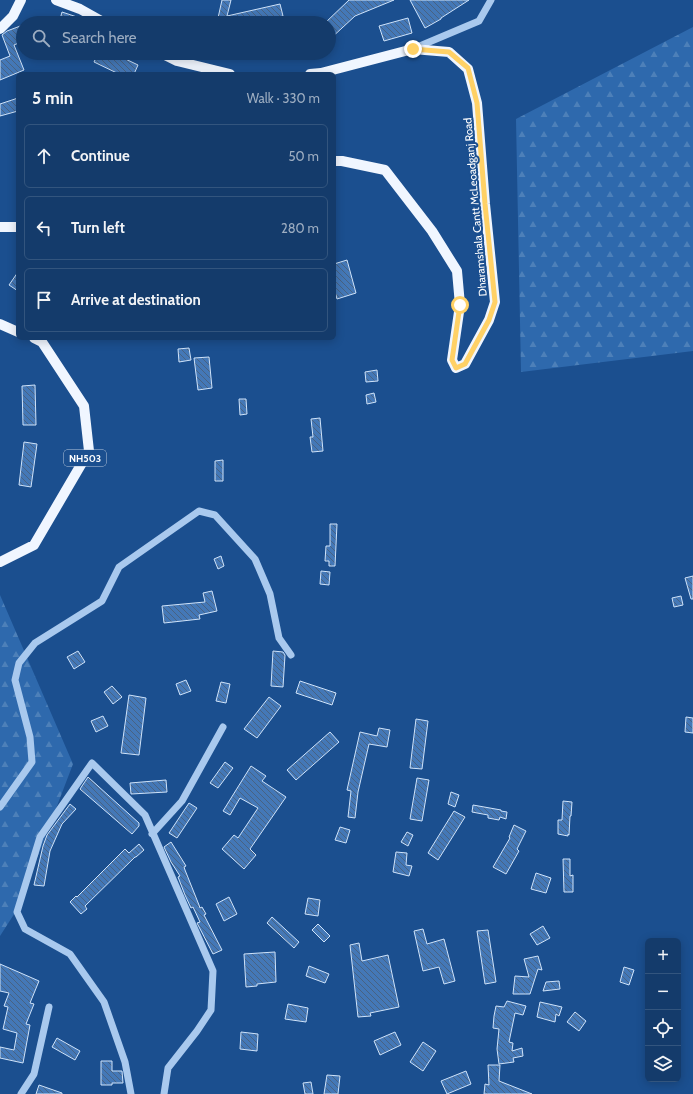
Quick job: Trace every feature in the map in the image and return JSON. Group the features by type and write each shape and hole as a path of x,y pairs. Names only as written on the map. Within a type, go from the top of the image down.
{"main road":[{"path":"0,29 13,16 21,0"},
{"path":"56,0 80,9 92,16"},
{"name":"Dharamshala Cantt McLeoadganj Road","path":"325,72 413,49 449,52 468,68 477,103 495,302 489,320 465,364 456,368 452,360 460,305 457,271 432,231 385,170 336,161"},
{"path":"175,60 222,72"},
{"path":"0,227 16,227"},
{"path":"0,324 16,331"},
{"name":"NH503","path":"0,562 34,545 89,451 84,406 42,342 38,340"}],"street":[{"path":"413,49 479,21 491,0"},
{"path":"0,807 32,762 30,737 15,680 19,663 35,643 102,601 119,568 199,511 214,515 255,559 270,594 279,638 291,655"},
{"path":"152,834 182,801 223,727"},
{"path":"131,1094 125,1062 104,1002 70,954 25,929 17,912 40,837 92,763 145,815 213,971 211,1010 197,1032 168,1068 164,1094"},
{"path":"21,1094 34,1074 49,1007"}],"green space":[{"path":"693,27 693,351 521,372 516,119"},
{"path":"0,595 73,764 18,908 0,936"}],"building":[{"path":"222,0 231,0 227,16 218,16"},
{"path":"349,0 394,0 355,16 336,34 336,16 332,16"},
{"path":"410,0 469,0 425,28"},
{"path":"280,4 283,16 227,16"},
{"path":"62,12 74,16 61,16"},
{"path":"408,18 412,33 384,41 379,26"},
{"path":"16,28 16,44 14,45 16,50 16,60 20,60 24,70 16,72 0,80 0,60 10,56 2,35 7,31"},
{"path":"95,60 128,60 138,65 135,72 115,72 94,62"},
{"path":"16,99 16,112 0,116 0,104"},
{"path":"347,260 356,293 337,299 336,263"},
{"path":"16,275 16,290 9,285"},
{"path":"189,348 191,360 179,362 178,349"},
{"path":"209,357 212,388 198,390 194,358"},
{"path":"377,370 378,381 366,382 365,372"},
{"path":"35,385 36,425 23,425 22,386"},
{"path":"374,393 376,402 367,404 366,395"},
{"path":"239,399 246,399 247,414 240,415"},
{"path":"320,418 323,451 312,452 310,437 313,437 311,419"},
{"path":"24,442 37,444 31,487 19,485"},
{"path":"223,460 223,481 215,481 215,461"},
{"path":"330,524 337,524 335,566 329,566 329,561 325,561 326,546 330,546"},
{"path":"221,556 224,566 218,569 214,559"},
{"path":"321,571 330,572 329,585 320,584"},
{"path":"693,576 693,599 691,599 685,578"},
{"path":"212,591 217,611 199,615 200,619 164,623 162,606 205,602 203,593"},
{"path":"681,596 683,605 674,607 672,598"},
{"path":"78,651 85,662 74,669 67,657"},
{"path":"273,651 283,652 285,655 283,687 271,686"},
{"path":"186,680 191,691 180,695 176,684"},
{"path":"300,681 336,693 332,705 296,693"},
{"path":"221,682 230,684 226,703 216,701"},
{"path":"112,686 122,697 113,704 104,692"},
{"path":"129,695 146,698 139,755 121,753"},
{"path":"269,697 281,706 257,738 244,729"},
{"path":"103,716 108,726 96,732 91,721"},
{"path":"686,717 693,718 693,733 685,732"},
{"path":"416,719 428,721 422,769 410,768"},
{"path":"379,728 390,730 387,747 369,744 358,792 355,818 348,817 351,791 347,790 360,732 377,736"},
{"path":"330,732 339,742 296,780 287,770"},
{"path":"225,762 233,768 218,788 210,783"},
{"path":"251,766 266,776 262,781 286,797 250,849 256,855 244,869 222,849 234,835 238,838 258,808 240,798 230,815 223,811"},
{"path":"88,777 139,823 139,826 132,834 80,789"},
{"path":"417,778 429,780 422,821 410,819"},
{"path":"166,780 167,792 131,794 130,783"},
{"path":"451,792 459,795 455,807 448,804"},
{"path":"563,801 572,802 568,836 558,834 558,820 562,820"},
{"path":"189,803 197,808 177,838 169,833"},
{"path":"70,804 76,809 62,824 50,851 44,886 34,885 47,835"},
{"path":"473,805 507,812 506,819 500,817 499,820 488,818 488,815 472,812"},
{"path":"454,811 465,817 438,860 428,853"},
{"path":"514,825 526,831 517,849 519,851 506,874 493,867 510,838 509,837"},
{"path":"340,827 350,830 346,843 335,840"},
{"path":"407,832 413,835 408,846 401,842"},
{"path":"171,842 186,866 184,867 185,870 200,908 202,907 206,914 204,915 222,950 213,954 197,923 200,922 193,907 191,908 185,895 178,877 180,876 164,847"},
{"path":"139,844 144,850 85,906 87,909 81,914 70,902 76,896 77,897 125,849 129,853"},
{"path":"396,852 407,853 406,865 412,866 409,876 393,872"},
{"path":"563,859 570,859 570,876 573,875 573,892 564,892"},
{"path":"536,873 551,878 546,893 531,889"},
{"path":"229,897 237,914 224,921 216,904"},
{"path":"308,898 320,900 318,916 305,914"},
{"path":"272,917 299,942 294,948 267,923"},
{"path":"318,924 330,936 324,942 312,930"},
{"path":"543,926 550,938 537,945 530,934"},
{"path":"423,929 427,944 444,939 455,981 444,984 439,967 423,971 414,931"},
{"path":"488,930 496,982 485,984 477,931"},
{"path":"359,943 362,961 388,955 399,1007 370,1013 371,1016 358,1017 350,945"},
{"path":"275,952 276,982 246,987 244,954"},
{"path":"538,956 542,970 538,969 530,994 513,994 515,976 529,977 524,959"},
{"path":"0,964 39,981 30,1003 34,1004 26,1024 30,1025 23,1063 0,1058 0,1047 14,1050 17,1033 3,1029 8,1007 4,1006 9,993 0,991"},
{"path":"309,966 329,974 325,983 306,976"},
{"path":"624,967 634,970 629,985 620,982"},
{"path":"559,981 560,989 543,991 546,982"},
{"path":"507,1001 526,1006 523,1015 515,1013 509,1042 513,1043 512,1051 522,1048 523,1056 513,1058 514,1062 499,1064 497,1049 499,1029 493,1028 494,1016 496,1006 504,1007"},
{"path":"540,1002 562,1007 559,1016 556,1014 555,1022 537,1017"},
{"path":"288,1004 308,1008 306,1022 285,1019"},
{"path":"575,1012 586,1021 579,1031 567,1022"},
{"path":"241,1032 258,1034 257,1051 240,1049"},
{"path":"395,1032 401,1045 380,1055 374,1041"},
{"path":"57,1038 80,1051 75,1060 52,1047"},
{"path":"423,1042 436,1051 423,1071 410,1062"},
{"path":"101,1061 112,1061 112,1071 122,1071 123,1083 101,1085"},
{"path":"488,1065 500,1065 499,1081 532,1094 484,1094 485,1084 489,1085"},
{"path":"466,1071 471,1084 447,1094 441,1081"},
{"path":"327,1075 340,1076 338,1094 324,1094"},
{"path":"311,1082 313,1094 305,1094 303,1083"},
{"path":"39,1085 62,1093 62,1094 36,1094"}],"route":[{"path":"413,49 449,52 468,68 477,103 495,302 489,320 465,364 456,368 452,360 460,305"}]}
